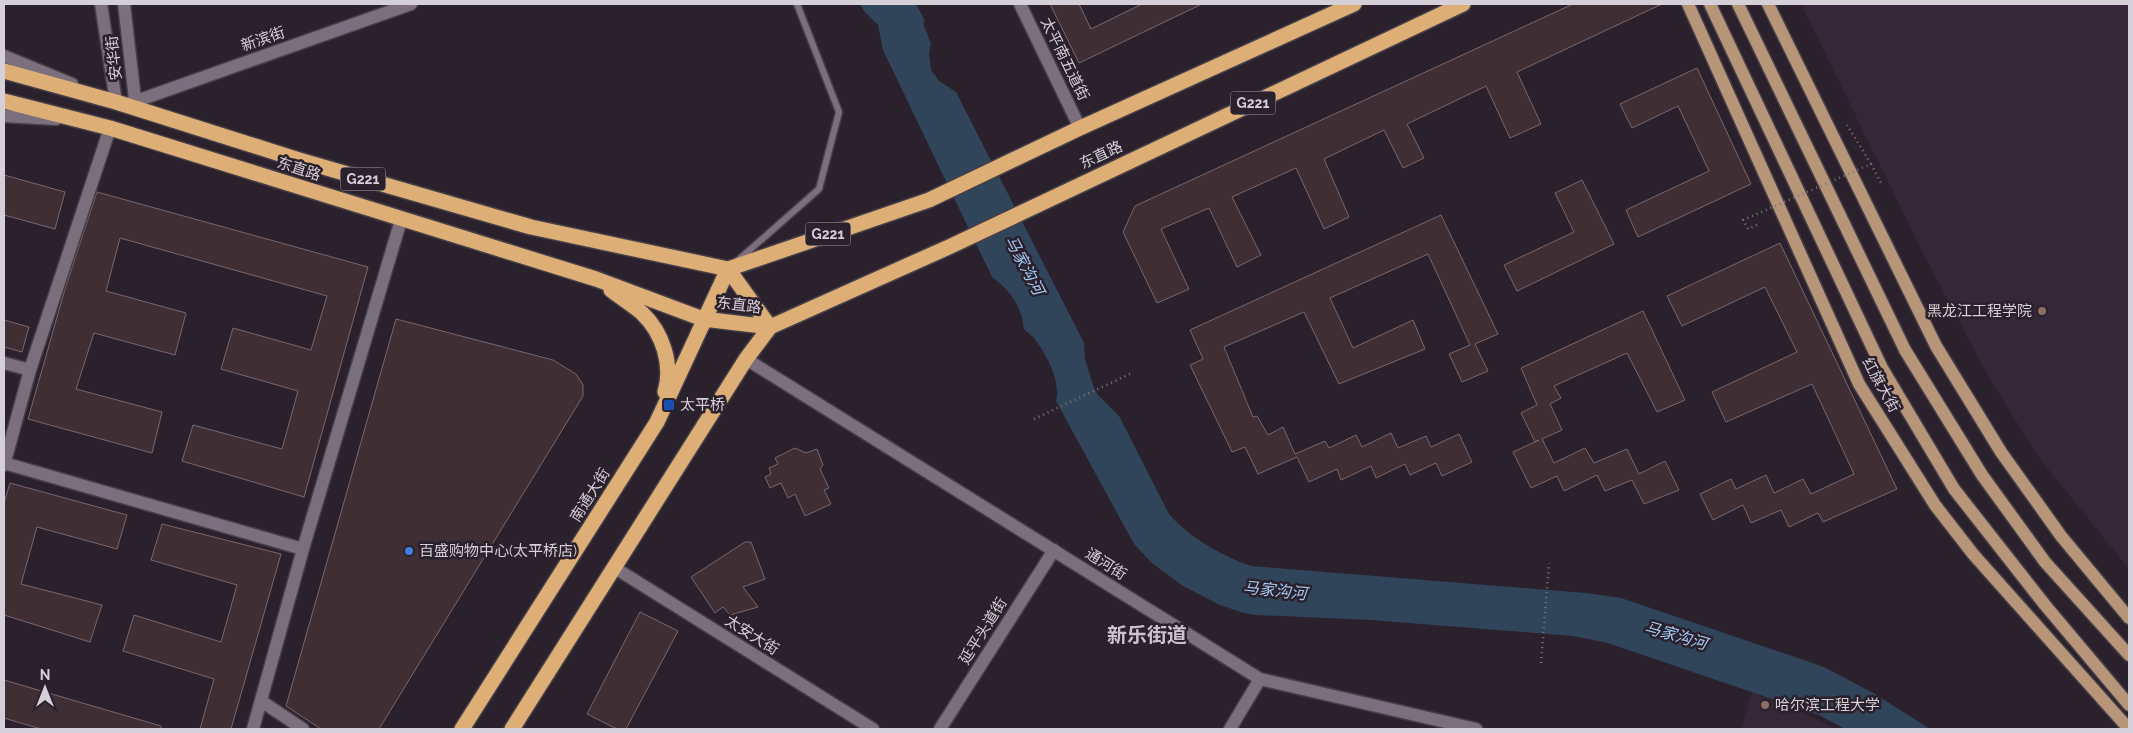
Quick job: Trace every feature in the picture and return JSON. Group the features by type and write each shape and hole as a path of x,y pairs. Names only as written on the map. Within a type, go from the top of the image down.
{"highway":[{"name":"G221","path":"728,268 929,200 1080,128 1354,4"},
{"name":"东直路","path":"4,101 110,128 401,220 596,279 703,319 770,327 951,246 1463,4"},
{"name":"东直路","path":"4,71 128,104 299,160 531,227 728,268"},
{"name":"南通大街","path":"462,729 656,422 728,268"},
{"path":"512,729 746,359 770,327 728,268"},
{"path":"596,279 643,314 659,336 668,359 668,380 656,422"}],"main road":[{"name":"红旗大街","path":"1688,4 1859,384 1935,505 1957,533 2129,729"},
{"name":"红旗大街","path":"1710,4 1882,368 1950,481 2045,605 2129,705"},
{"path":"1738,4 1905,350 1982,475 2045,562 2129,655"},
{"path":"1768,4 1936,346 2001,452 2061,536 2129,618"}],"street":[{"name":"安华街","path":"101,4 128,104"},
{"name":"安华街","path":"124,4 128,104"},
{"name":"新滨街","path":"128,104 411,4"},
{"name":"太平南五道街","path":"1020,4 1080,128"},
{"path":"4,56 128,104"},
{"path":"4,116 84,121"},
{"path":"110,128 30,370 4,464 303,549"},
{"path":"253,729 303,549 401,220"},
{"name":"通河街","path":"746,359 1260,679 1476,729"},
{"path":"4,362 30,370"},
{"name":"延平头道街","path":"940,729 1054,550"},
{"name":"太安大街","path":"615,568 873,729"},
{"path":"1230,729 1260,679"},
{"path":"261,701 303,729"}],"lane":[{"path":"728,268 819,189 839,112 797,4"}],"path":[{"path":"1848,125 1881,183"},
{"path":"1757,225 1748,229 1744,220 1871,164"},
{"path":"1034,419 1132,373"},
{"path":"1541,663 1548,563"}],"shaded area":[{"name":"黑龙江工程学院","path":"1801,4 2129,4 2129,569 2037,455 1985,370 1923,253"},
{"name":"哈尔滨工程大学","path":"1752,693 1813,717 1835,729 1741,729"}],"water":[{"name":"马家沟河","path":"860,4 916,4 925,21 923,23 931,44 929,54 931,70 939,81 956,92 1084,343 1085,359 1094,388 1098,395 1119,416 1169,514 1177,523 1207,545 1251,566 1586,593 1621,598 1824,667 1875,694 1930,729 1845,729 1819,715 1608,643 1573,636 1371,620 1256,615 1220,605 1183,586 1152,563 1134,544 1056,401 1057,393 1054,376 1043,351 1033,337 1024,329 1022,317 1014,300 1007,290 992,277 883,50 878,25 864,11"}],"building":[{"path":"1050,4 1079,4 1091,29 1142,4 1202,4 1079,63"},
{"path":"1573,4 1662,4 1517,72 1541,124 1510,138 1486,86 1407,124 1424,158 1403,168 1384,130 1324,159 1349,217 1324,229 1296,168 1232,197 1261,255 1237,267 1209,208 1161,229 1189,289 1157,303 1123,232 1135,206"},
{"path":"1697,68 1751,184 1638,237 1626,210 1709,171 1678,106 1632,128 1620,104"},
{"path":"4,175 65,192 55,229 4,215"},
{"path":"1582,180 1614,244 1517,291 1504,265 1574,232 1555,193"},
{"path":"97,192 368,267 304,497 182,461 193,425 282,449 298,391 221,369 233,328 311,350 327,296 120,238 106,291 186,313 175,355 94,333 76,389 162,412 152,453 28,419 65,289"},
{"path":"1441,215 1498,334 1475,344 1488,371 1462,382 1449,354 1470,345 1428,254 1330,298 1353,348 1413,320 1425,349 1339,384 1304,312 1224,347 1253,417 1257,416 1268,435 1283,427 1295,454 1325,441 1329,448 1356,435 1362,447 1391,433 1398,448 1426,436 1431,447 1459,434 1472,462 1442,476 1436,463 1410,475 1405,464 1376,478 1371,466 1341,480 1337,469 1309,482 1297,457 1258,474 1245,447 1232,452 1190,365 1203,359 1190,330"},
{"path":"1780,243 1897,489 1823,522 1818,513 1789,527 1781,510 1751,523 1743,505 1713,520 1700,494 1731,479 1736,489 1766,475 1774,493 1803,479 1811,494 1854,474 1812,384 1726,422 1712,392 1797,352 1765,287 1682,326 1667,296"},
{"path":"1643,311 1685,400 1657,412 1627,353 1554,386 1561,398 1550,404 1562,430 1542,439 1554,463 1585,448 1594,463 1627,449 1639,474 1665,461 1679,490 1644,504 1632,480 1605,491 1597,475 1564,491 1557,476 1531,488 1513,452 1535,442 1521,413 1537,405 1521,368"},
{"name":"百盛购物中心(太平桥店)","path":"396,319 553,360 576,374 583,385 583,396 379,729 321,729 286,706"},
{"path":"4,320 29,327 22,352 4,347"},
{"path":"795,448 806,453 817,449 823,465 820,469 829,488 824,490 831,504 805,516 795,494 788,498 781,483 770,488 765,477 771,474 769,468 778,464 775,458"},
{"path":"10,483 127,515 117,549 37,527 21,584 102,605 90,642 4,615 4,503"},
{"path":"162,524 281,554 231,729 200,729 214,679 123,651 134,615 221,642 237,585 151,560"},
{"path":"745,542 751,542 765,579 743,587 758,607 730,615 723,607 715,613 691,577"},
{"path":"640,612 678,631 626,729 617,729 587,714"},
{"path":"4,680 161,726 161,729 41,729 4,718"}],"place":[{"name":"黑龙江工程学院","path":"2042,311"},
{"name":"太平桥","path":"669,405"},
{"name":"百盛购物中心(太平桥店)","path":"409,551"},
{"name":"哈尔滨工程大学","path":"1765,705"}],"district":[{"name":"新乐街道","path":"1147,635"}]}
